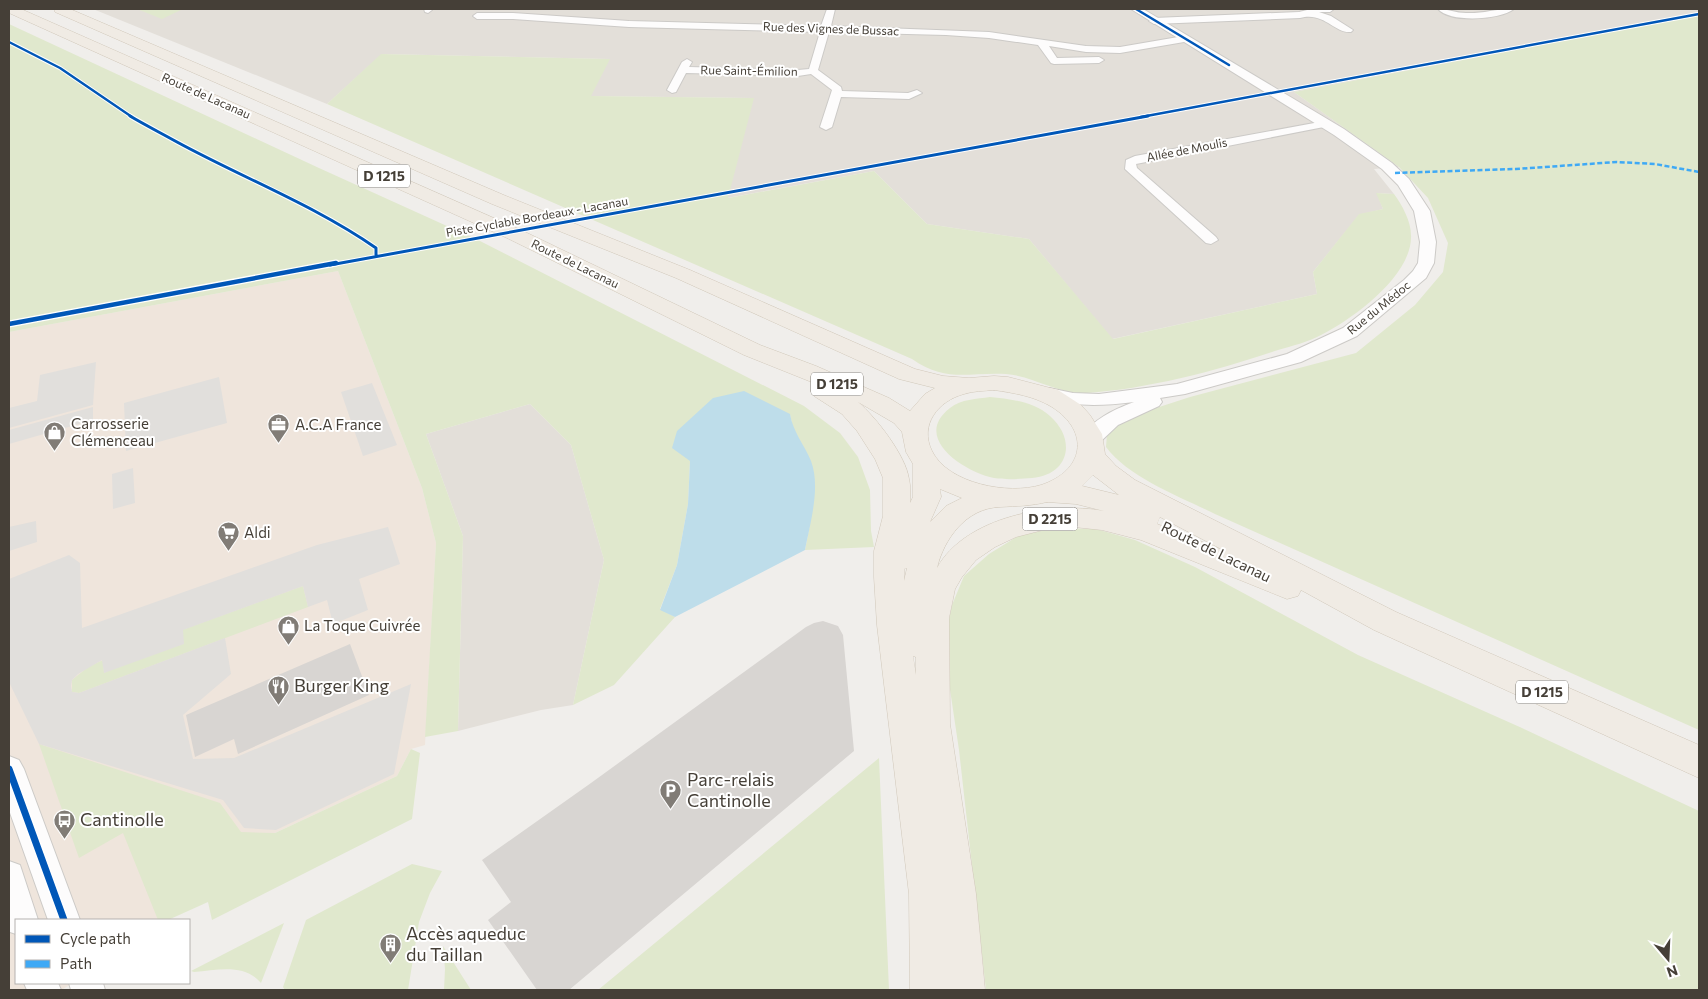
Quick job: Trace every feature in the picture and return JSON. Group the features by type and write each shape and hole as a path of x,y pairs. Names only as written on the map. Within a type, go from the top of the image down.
{"main road":[{"name":"Route de Lacanau","path":"11,9 514,234 752,350 808,371 880,403 904,417 913,429"},
{"name":"Route de Lacanau","path":"60,9 499,200 683,274 898,370 926,380 967,385"},
{"path":"752,350 837,399 850,409 877,439 888,458 896,478 897,516 889,551 893,625 929,894 931,990"},
{"path":"994,383 1022,386 1048,394 1069,406 1084,422 1091,445 1084,469 1069,483 1046,493 1023,497 999,497 970,491 945,480 926,464 916,447 913,429 919,414 930,401 947,392 967,385 994,383"},
{"name":"Route de Lacanau","path":"1091,445 1100,468 1141,496 1385,622 1699,762"},
{"path":"893,625 906,552 914,525 927,497 926,464"},
{"name":"Route de Lacanau","path":"1046,493 1074,493 1105,500 1200,543 1306,595 1385,622"},
{"name":"D 2215","path":"964,990 956,894 934,721 919,654 916,618 917,589 928,550 946,522 965,508 999,497"},
{"name":"D 2215","path":"934,721 935,611 940,589 950,570 967,552 989,537 1010,527 1032,521 1064,518 1094,519 1128,526 1150,532 1306,595"}],"street":[{"path":"826,127 838,94 837,89 813,71 830,9"},
{"name":"Rue du Médoc","path":"1091,445 1098,429 1109,420 1178,390 1294,358 1335,341 1366,321 1400,293 1420,274 1426,263 1428,242 1422,211 1404,182 1373,155 1325,124 1136,9"},
{"path":"1154,21 1300,15 1316,10 1330,9"},
{"path":"1442,9 1453,14 1469,15 1505,9"},
{"path":"1310,12 1328,18 1348,30"},
{"name":"Rue des Vignes de Bussac","path":"477,16 545,13 629,24 980,34 1086,49 1120,50 1184,39"},
{"path":"1040,41 1054,61 1128,59 1120,50"},
{"name":"Rue Saint-Émilion","path":"672,90 686,66 798,73 813,71"},
{"path":"838,94 909,96 917,93"},
{"name":"Allée de Moulis","path":"1211,240 1131,169 1130,163 1134,160 1325,124"},
{"name":"Rue du Médoc","path":"1048,394 1073,399 1100,400 1178,390"},
{"path":"9,769 64,919"},
{"path":"9,876 22,919"}],"shaded area":[{"path":"93,9 1699,9 1699,15 1294,92 1399,167 1374,169 1394,194 1377,193 1383,209 1359,215 1313,272 1317,294 1112,339 1029,239 927,224 874,171 727,198 753,98 590,96 609,59 382,54 327,104"},
{"path":"338,271 422,488 436,543 425,745 411,749 397,776 275,833 165,919 15,919 15,984 71,984 61,990 9,990 9,332"},
{"path":"96,362 93,405 9,428 9,408 37,401 40,375"},
{"path":"219,377 227,423 126,451 124,403"},
{"path":"372,383 397,445 363,456 341,392"},
{"path":"530,404 571,445 604,560 573,705 541,710 458,731 463,536 426,434"},
{"path":"93,407 93,420 9,444 9,430"},
{"path":"133,468 135,503 113,509 112,474"},
{"path":"36,521 37,542 9,551 9,527"},
{"path":"388,527 400,564 359,579 368,610 333,624 327,600 308,607 303,586 183,630 184,644 104,673 102,660 78,674 72,680 71,686 72,692 79,693 225,638 231,674 183,715 193,759 234,758 411,684 394,774 276,830 244,828 223,800 39,744 9,682 9,579 69,555 80,563 82,628 317,545"}],"green space":[{"path":"137,9 183,9 162,19"},
{"path":"1699,15 1699,730 1172,494 1128,468 1106,447 1107,434 1120,423 1150,410 1190,397 1356,353 1415,305 1443,272 1448,243 1428,198 1399,167 1294,92"},
{"path":"9,24 480,241 804,406 840,433 858,457 870,490 871,531 874,547 805,550 810,524 811,462 793,428 790,415 690,461 688,504 677,565 660,609 675,617 614,685 573,705 604,560 571,445 530,404 426,434 463,536 458,731 425,737 436,543 422,488 338,271 9,332"},
{"path":"381,54 610,59 591,96 754,98 728,198 874,171 927,224 1029,239 1113,339 1317,294 1313,272 1359,214 1383,209 1376,193 1394,194 1400,203 1411,230 1409,250 1392,280 1379,294 1334,328 1305,342 1184,378 1110,391 1077,393 1016,375 947,374 924,366 912,359 327,104"},
{"path":"990,397 1030,404 1044,411 1058,425 1064,435 1066,445 1065,455 1061,463 1054,470 1045,475 1032,478 994,478 969,469 946,452 939,442 936,431 940,419 954,405 969,400"},
{"path":"1055,528 1096,529 1135,540 1195,567 1358,655 1522,728 1699,811 1699,990 986,990 959,750 948,676 946,634 952,605 964,576 989,554 1018,536"},
{"path":"303,586 308,607 79,693 72,692 72,680 88,667 103,660 104,673 182,630"},
{"path":"39,744 220,803 241,832 275,833 397,776 411,749 420,753 412,819 212,920 208,902 170,919 158,919 123,833 79,858"},
{"path":"879,758 889,990 598,990"},
{"path":"412,864 442,871 430,893 419,922 408,990 285,990 283,987 306,920"},
{"path":"284,923 261,983 254,977 239,970 191,971"},
{"path":"443,946 471,990 444,990"}],"water":[{"path":"744,391 790,414 796,432 811,461 814,471 815,494 805,550 675,617 660,610 677,565 688,504 690,461 672,448 677,431 713,398"}],"building":[{"name":"Parc-relais Cantinolle","path":"823,621 838,626 843,635 854,751 569,990 537,990 488,920 511,902 482,860 806,627"},
{"name":"Burger King","path":"350,644 369,695 238,754 234,739 195,757 186,715"}],"marked path":[{"path":"1395,173 1516,169 1617,162 1655,164 1699,172"}],"cycle path":[{"path":"1136,9 1229,65"},
{"name":"Piste Cyclable Bordeaux - Lacanau","path":"9,324 1699,14"},
{"path":"9,42 60,68 137,120 209,159 297,201 349,229 376,248 376,255"},
{"path":"9,769 64,919"}],"place":[{"name":"A.C.A France","path":"279,444"},
{"name":"Carrosserie Clémenceau","path":"55,452"},
{"name":"Aldi","path":"228,552"},
{"name":"La Toque Cuivrée","path":"288,645"},
{"name":"Burger King","path":"278,705"},
{"name":"Parc-relais Cantinolle","path":"671,809"},
{"name":"Cantinolle","path":"64,839"},
{"name":"Accès aqueduc du Taillan","path":"390,963"}]}
